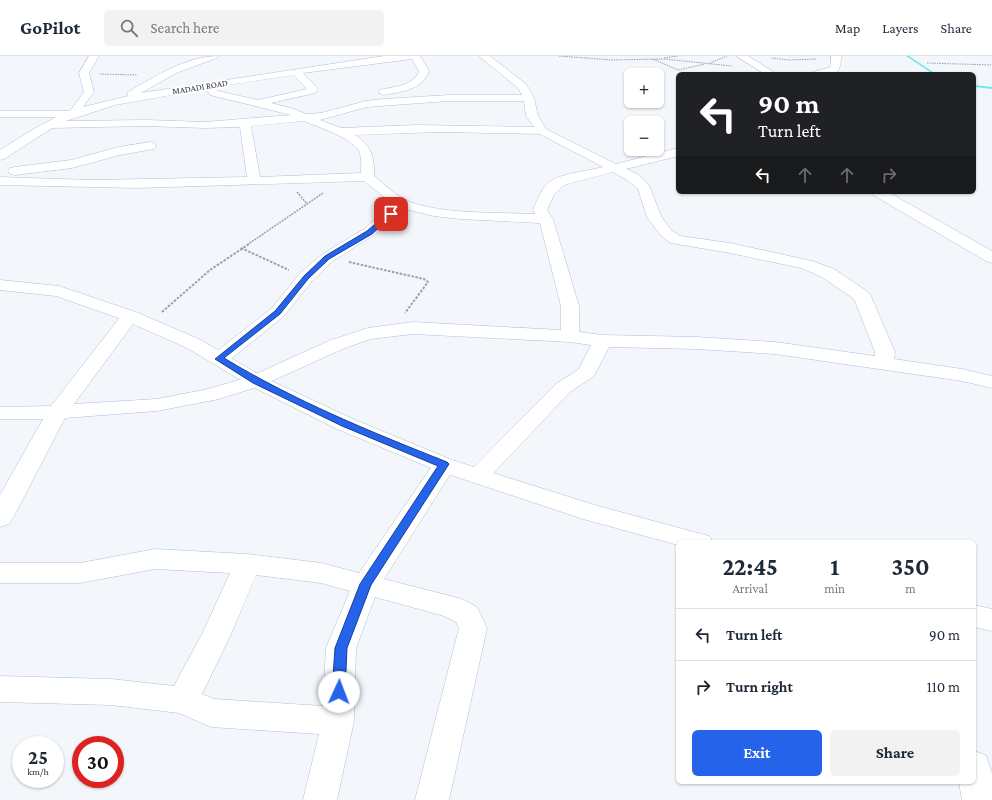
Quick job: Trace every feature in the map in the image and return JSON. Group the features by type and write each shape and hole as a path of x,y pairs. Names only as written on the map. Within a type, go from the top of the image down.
{"street":[{"path":"0,114 73,114 89,92 84,74 94,56"},
{"path":"146,123 119,108 157,79 173,71 214,56"},
{"name":"MADADI ROAD","path":"0,156 50,125 73,114 119,108 208,86 412,56"},
{"path":"366,104 369,94 405,88 422,77 424,71 415,56"},
{"path":"487,56 522,86 529,98 532,116 542,131"},
{"path":"741,56 769,72"},
{"path":"827,72 836,68 836,58"},
{"path":"259,102 311,91 313,89 311,86 301,78 297,72"},
{"path":"239,81 240,88 255,96 259,99 259,102"},
{"path":"208,86 214,93 225,97 259,102 314,118 354,138 365,151 368,162 367,177"},
{"path":"50,125 146,123 205,125 245,123 314,118 366,104 417,100 529,98"},
{"path":"245,123 254,181"},
{"path":"341,132 375,129 497,129 542,131 632,177 644,188 654,217 666,233 676,240 730,248 806,264 828,273 862,296 885,352 884,364"},
{"path":"0,172 72,164 120,151 150,146"},
{"path":"570,336 570,306 546,219 540,210 545,198 552,187 559,182 676,153"},
{"path":"0,181 127,185 367,177 402,204 434,212 460,215 546,219"},
{"path":"881,194 992,258"},
{"path":"219,359 278,312 306,277 327,258 369,232 402,204"},
{"path":"0,286 59,291 139,320 194,344 256,381 345,424 444,464 592,513 693,540"},
{"path":"0,518 57,412 139,320"},
{"path":"0,413 57,412 157,405 212,395 256,381 338,344 368,334 413,328 570,336 603,341 697,343 775,348 962,375 992,382"},
{"path":"478,476 564,388 588,372 597,350 603,341"},
{"path":"320,800 338,720 341,648 366,584 444,464"},
{"path":"0,573 80,573 155,559 247,564 320,573 452,607 467,615 473,628 432,800"},
{"path":"183,700 217,632 247,564"},
{"path":"976,616 992,620"},
{"path":"0,689 110,692 183,700 211,712 338,720"},
{"path":"976,780 979,800"}],"path":[{"path":"559,56 612,60 657,59 733,66 757,65"},
{"path":"657,59 678,56"},
{"path":"653,59 678,70 708,64 727,56"},
{"path":"771,58 789,60 836,58"},
{"path":"927,62 992,65"},
{"path":"84,74 143,75 157,79"},
{"path":"139,320 241,248 346,178"},
{"path":"241,248 306,277"},
{"path":"327,258 389,270 424,279 428,282 414,300 394,331"}],"waterway":[{"path":"907,56 932,72"},
{"path":"976,86 992,88"}],"route":[{"path":"339,692 341,648 366,584 444,464 345,424 256,381 219,359 278,312 306,277 327,258 369,232 391,214"}]}
